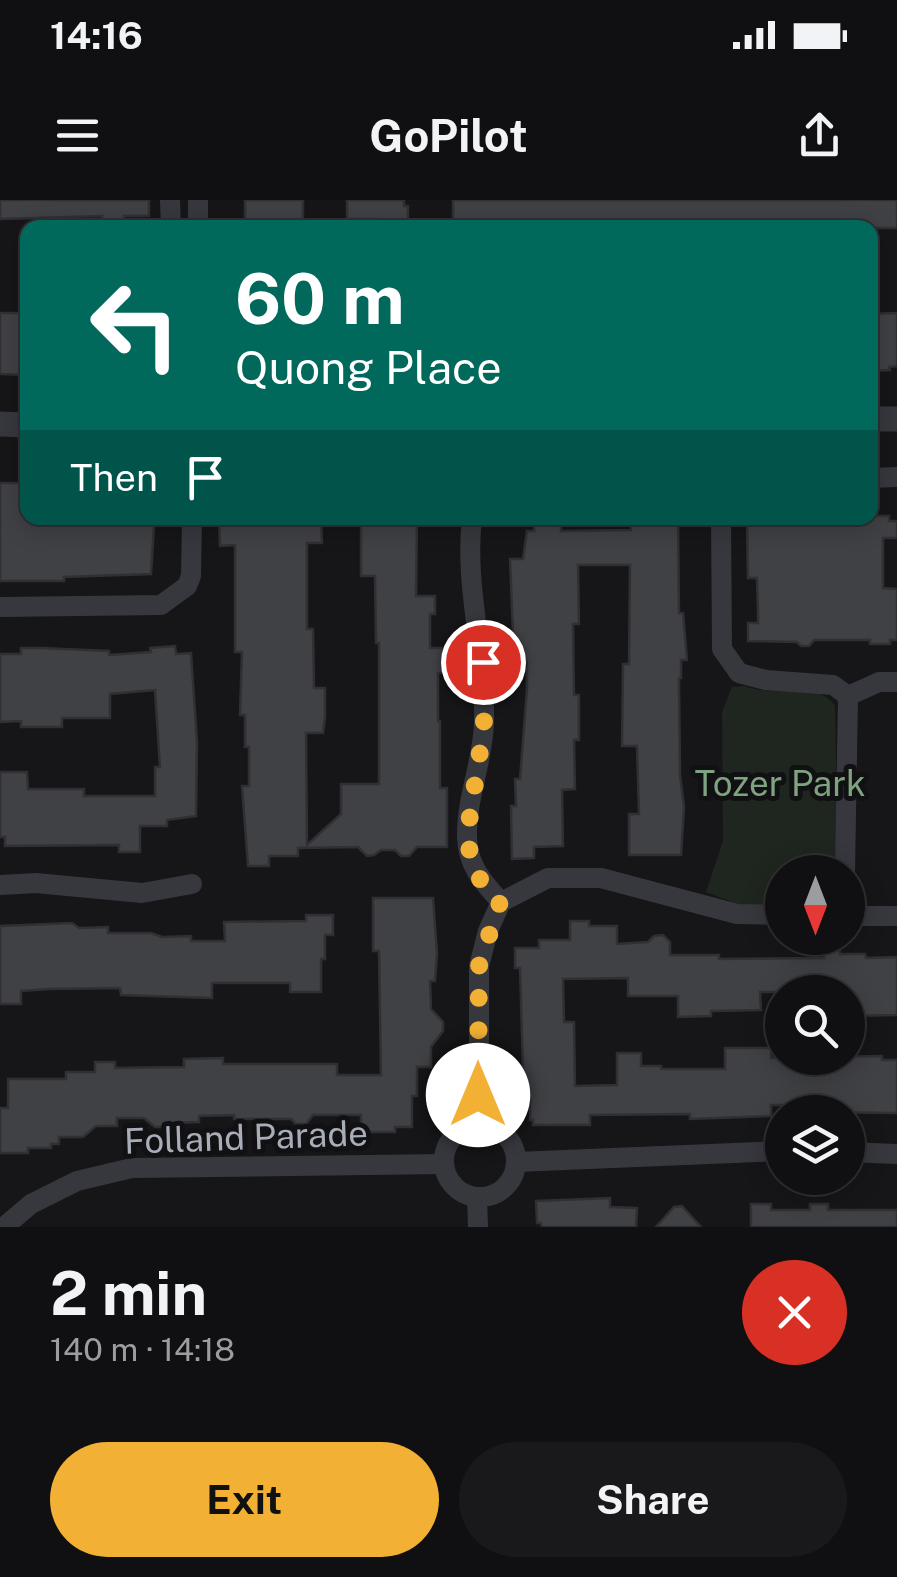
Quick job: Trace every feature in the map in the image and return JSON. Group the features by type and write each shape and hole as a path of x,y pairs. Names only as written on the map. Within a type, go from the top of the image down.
{"street":[{"path":"0,607 161,605 187,586 191,576 190,525"},
{"path":"471,525 468,550 471,603 483,662 484,726 467,835 473,871 500,902"},
{"path":"721,525 722,648 730,660 739,672 766,680 833,685 848,696"},
{"path":"848,696 879,682 897,682"},
{"path":"845,855 848,696"},
{"path":"478,1126 479,966 500,902 548,878 601,878 737,914 765,915"},
{"path":"0,885 36,883 142,893 192,884"},
{"path":"865,916 897,916"},
{"path":"478,1126 498,1130 508,1138 516,1162 509,1182 500,1191 477,1198 451,1184 444,1164 447,1144 455,1134 478,1126"},
{"path":"516,1162 765,1152"},
{"path":"865,1153 897,1154"},
{"name":"Folland Parade","path":"4,1227 31,1204 77,1181 132,1168 444,1164"},
{"path":"477,1198 478,1227"}],"green space":[{"name":"Tozer Park","path":"732,687 817,693 835,706 838,855 765,855 765,907 740,905 706,892 723,841 722,712"}],"building":[{"path":"0,200 149,200 149,216 124,216 124,220 102,220 102,216 0,219"},
{"path":"245,200 303,200 303,220 245,220"},
{"path":"347,200 404,200 404,206 408,206 408,220 347,219"},
{"path":"453,200 897,200 897,228 878,228 878,220 453,220"},
{"path":"0,313 20,313 20,375 0,374"},
{"path":"897,313 897,366 889,367 890,370 878,371 878,314"},
{"path":"0,483 20,483 20,525 154,525 151,574 0,581"},
{"path":"878,516 889,516 889,521 897,521 897,538 883,538 883,588 897,589 897,640 870,644 870,640 814,640 809,646 797,642 748,641 748,623 758,623 758,612 757,578 748,578 747,525 878,525"},
{"path":"219,525 321,525 322,543 307,543 307,629 313,629 314,688 325,688 325,717 323,733 306,733 307,845 341,814 341,784 379,784 375,576 361,576 361,525 417,525 416,596 435,596 435,614 430,614 430,648 446,648 446,673 438,673 438,721 440,788 447,788 447,847 417,847 409,856 381,850 367,856 358,847 298,848 298,856 269,856 269,866 248,866 242,786 249,786 249,747 245,747 245,715 240,715 242,652 235,652 235,545 220,546"},
{"path":"534,525 561,525 561,531 678,525 679,613 683,613 687,660 681,660 679,678 684,807 681,855 629,855 629,814 639,814 637,746 622,746 623,664 629,664 630,565 578,565 579,624 573,624 579,740 574,740 575,789 562,790 563,846 534,847 534,858 512,859 511,806 516,806 515,779 520,779 527,662 516,652 510,559 523,559 527,531 534,531"},
{"path":"175,646 176,654 191,653 197,742 196,816 167,820 167,826 140,826 140,852 119,852 119,845 5,846 5,837 0,837 0,772 27,772 28,789 84,789 84,796 155,796 155,767 160,767 155,690 110,694 110,718 62,718 62,727 21,727 21,721 0,722 0,654 21,654 21,648 41,648 109,651 109,655"},
{"path":"373,898 433,898 437,953 435,981 430,981 431,1009 443,1022 443,1031 431,1047 431,1067 417,1067 412,1127 395,1127 395,1132 361,1132 361,1115 313,1115 306,1124 296,1124 291,1119 199,1116 199,1122 168,1123 164,1127 155,1127 144,1118 117,1118 117,1126 96,1126 83,1137 59,1137 59,1144 51,1144 51,1148 0,1153 0,1108 8,1108 8,1079 66,1079 66,1072 95,1072 95,1062 115,1062 115,1068 184,1067 184,1059 223,1058 223,1064 337,1064 337,1075 381,1075 379,951 373,951"},
{"path":"306,915 333,915 333,935 325,935 325,959 321,959 321,992 290,992 290,983 212,983 212,998 121,995 120,988 49,989 21,991 21,1004 0,1004 0,926 72,923 79,928 108,927 108,933 225,941 224,922 306,921"},
{"path":"570,921 589,921 589,926 617,926 617,944 648,942 663,935 670,942 670,955 719,955 719,959 865,954 866,958 897,957 897,1015 865,1016 865,975 765,975 765,992 760,992 761,1010 711,1011 711,1016 678,1017 678,996 628,996 628,978 563,979 564,1022 574,1022 575,1086 617,1085 617,1053 641,1053 641,1066 661,1069 725,1069 725,1048 765,1048 765,1075 865,1075 865,1056 882,1056 882,1060 897,1060 897,1113 865,1113 865,1095 765,1095 765,1116 690,1119 690,1114 590,1115 590,1125 533,1125 530,1101 524,1101 520,968 515,968 515,948 539,948 539,940 570,940"},
{"path":"610,1198 610,1207 637,1208 636,1227 542,1227 537,1223 536,1201"},
{"path":"751,1204 771,1204 771,1210 810,1210 810,1204 828,1204 828,1210 897,1210 897,1227 751,1227"},
{"path":"682,1206 701,1227 656,1227 674,1207"}],"route":[{"path":"478,1095 479,966 500,902 473,871 467,835 484,726 483,662"}]}
